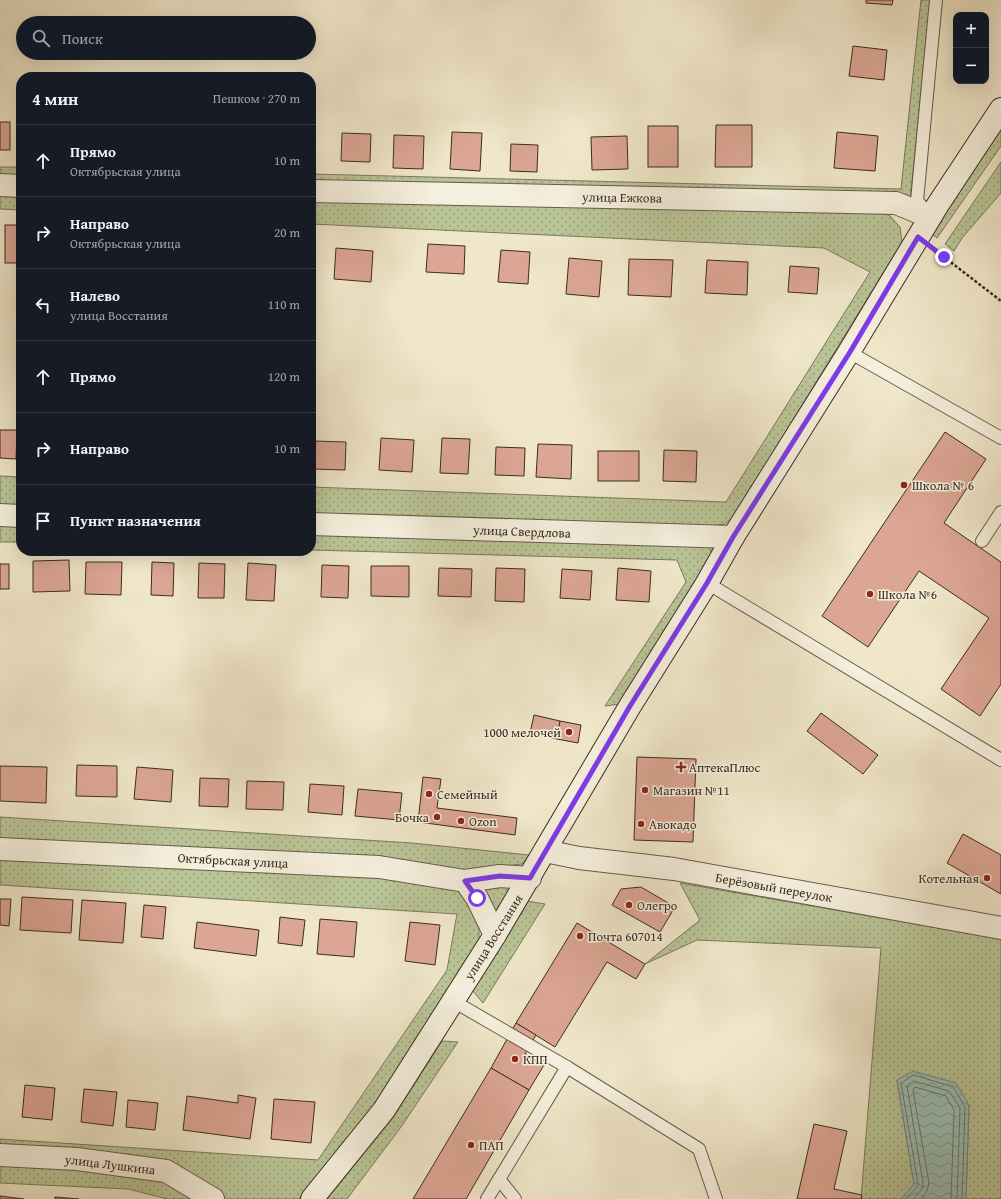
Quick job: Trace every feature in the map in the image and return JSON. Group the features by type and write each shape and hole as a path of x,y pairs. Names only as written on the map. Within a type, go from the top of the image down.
{"street":[{"name":"улица Восстания","path":"312,1199 384,1110 495,935 530,878 630,706 707,583 733,537 850,352 930,217 1001,109"},
{"path":"0,185 16,186"},
{"name":"улица Ежкова","path":"316,191 896,203 930,217"},
{"path":"0,515 16,516"},
{"name":"улица Свердлова","path":"316,524 733,537"},
{"name":"Октябрьская улица","path":"0,849 379,867 465,881 500,876 530,878"},
{"name":"Берёзовый переулок","path":"545,852 579,858 674,869 1001,928"},
{"path":"465,881 477,898 495,935"},
{"name":"улица Лушкина","path":"0,1155 77,1159 166,1171 213,1199"}],"lane":[{"path":"930,217 917,201 936,0"},
{"path":"850,352 1001,438"},
{"path":"982,541 1001,512"},
{"path":"707,583 1001,760"},
{"path":"453,1001 567,1067 699,1149 716,1199"},
{"path":"487,1199 567,1067"},
{"path":"499,1179 515,1199"}],"path":[{"path":"918,237 1001,301"}],"green space":[{"path":"921,0 930,0 910,201 316,185 316,174 901,189"},
{"path":"1001,126 1001,146 937,238 932,234"},
{"path":"1001,162 1001,193 962,238 954,251 945,244"},
{"path":"0,167 16,167 16,180 0,179"},
{"path":"0,193 16,193 16,210 0,209"},
{"path":"316,199 859,210 889,215 900,227 902,242 734,516 725,524 709,526 316,516 316,487 726,502 870,272 824,248 316,224"},
{"path":"0,476 16,477 16,508 0,508"},
{"path":"0,521 16,522 16,542 0,542"},
{"path":"316,530 711,545 711,555 620,704 605,706 686,582 677,560 316,550"},
{"path":"0,817 412,843 529,855 522,864 462,871 0,844"},
{"path":"0,856 378,875 457,887 466,896 479,925 479,941 377,1103 299,1199 228,1199 167,1164 0,1148 0,1139 318,1160 447,970 457,914 0,885"},
{"path":"680,883 1001,939 1001,1199 966,1199 969,1105 897,1080 914,1184 901,1199 861,1199 881,948 697,940 645,964 700,920"},
{"path":"511,886 495,914 479,890"},
{"path":"527,901 545,904 483,1003 472,990"},
{"path":"442,1041 458,1042 401,1127 347,1199 327,1199 393,1118"},
{"path":"0,1163 56,1164 165,1179 198,1199 167,1199 128,1189 0,1183"}],"water":[{"path":"913,1071 956,1083 969,1105 966,1199 901,1199 914,1184 897,1080"}],"building":[{"path":"866,0 893,0 892,5 866,3"},
{"path":"853,46 887,50 884,80 849,76"},
{"path":"0,122 10,122 10,150 0,150"},
{"path":"716,125 752,125 752,167 715,167"},
{"path":"648,126 678,126 678,167 648,167"},
{"path":"452,132 482,133 480,171 450,169"},
{"path":"837,132 878,136 875,171 834,168"},
{"path":"342,133 371,134 370,162 341,161"},
{"path":"394,135 424,136 423,169 393,168"},
{"path":"627,136 628,169 592,170 591,137"},
{"path":"511,144 538,145 537,172 510,171"},
{"path":"5,225 16,225 16,263 5,263"},
{"path":"428,244 465,246 464,274 426,272"},
{"path":"336,248 373,251 371,282 334,279"},
{"path":"501,250 530,252 528,284 498,282"},
{"path":"569,258 602,261 599,297 566,294"},
{"path":"629,259 673,260 671,297 628,295"},
{"path":"707,260 748,262 747,295 705,293"},
{"path":"790,266 819,268 817,294 788,292"},
{"path":"0,430 16,430 16,459 0,458"},
{"name":"Школа №6","path":"945,432 986,459 944,523 1001,562 1001,684 980,716 941,689 989,618 919,571 868,647 822,616"},
{"path":"381,438 414,440 412,472 379,470"},
{"path":"442,438 470,439 468,474 440,473"},
{"path":"316,441 346,442 345,470 316,469"},
{"path":"538,444 572,445 571,479 536,477"},
{"path":"496,447 525,448 524,476 495,475"},
{"path":"664,450 697,451 696,482 663,481"},
{"path":"598,451 639,451 639,481 598,481"},
{"path":"69,560 70,591 33,592 33,561"},
{"path":"86,562 122,562 121,595 85,594"},
{"path":"152,562 174,563 173,596 151,595"},
{"path":"199,563 225,564 224,598 198,598"},
{"path":"248,563 276,565 274,601 246,600"},
{"path":"0,564 9,564 9,589 0,589"},
{"path":"322,565 349,566 348,598 321,597"},
{"path":"371,566 409,566 409,597 371,596"},
{"path":"439,568 472,569 471,597 438,596"},
{"path":"496,568 525,569 524,602 495,601"},
{"path":"618,568 651,571 649,602 616,600"},
{"path":"562,569 592,571 590,600 560,598"},
{"path":"821,713 878,755 863,774 807,731"},
{"path":"534,715 560,721 557,739 530,733"},
{"path":"560,721 581,725 578,743 557,739"},
{"path":"637,757 696,759 693,842 634,840"},
{"path":"77,765 117,766 117,797 76,796"},
{"path":"0,766 47,767 46,803 0,801"},
{"path":"137,767 173,770 171,802 134,799"},
{"path":"423,777 441,779 437,808 517,818 515,835 418,822"},
{"path":"200,778 229,779 228,807 199,806"},
{"path":"247,781 284,782 283,810 246,809"},
{"path":"310,784 344,786 342,815 308,812"},
{"path":"358,789 402,793 399,820 355,816"},
{"name":"Котельная","path":"963,834 1001,855 1001,894 947,863"},
{"path":"641,887 675,907 660,932 612,905 621,889"},
{"path":"22,897 73,900 71,933 20,930"},
{"path":"0,899 11,899 9,926 0,925"},
{"path":"82,900 126,903 123,943 79,940"},
{"path":"144,905 166,907 163,939 141,937"},
{"path":"280,917 305,920 302,946 278,943"},
{"path":"320,919 357,922 354,957 317,954"},
{"path":"197,922 259,930 256,956 194,948"},
{"path":"410,922 440,925 435,965 405,961"},
{"path":"577,923 645,964 636,979 607,962 555,1047 516,1023"},
{"name":"КПП","path":"516,1023 536,1035 525,1054 544,1065 529,1090 491,1068"},
{"name":"ПАП","path":"491,1068 529,1090 466,1199 413,1199"},
{"path":"25,1085 55,1088 52,1120 22,1117"},
{"path":"84,1089 117,1092 113,1126 81,1122"},
{"path":"238,1095 256,1098 250,1139 183,1130 187,1096 238,1103"},
{"path":"274,1099 315,1102 311,1143 271,1139"},
{"path":"128,1100 158,1103 155,1130 126,1127"},
{"path":"814,1124 847,1131 834,1189 862,1195 861,1199 797,1199"},
{"path":"0,1196 24,1199 0,1199"},
{"path":"55,1197 79,1199 55,1199"}],"place":[{"name":"Школа № 6","path":"904,485"},
{"name":"Школа №6","path":"870,594"},
{"name":"1000 мелочей","path":"569,732"},
{"name":"АптекаПлюс","path":"681,767"},
{"name":"Магазин №11","path":"645,790"},
{"name":"Семейный","path":"429,794"},
{"name":"Бочка","path":"437,817"},
{"name":"Ozon","path":"461,821"},
{"name":"Авокадо","path":"641,824"},
{"name":"Котельная","path":"987,878"},
{"name":"Олегро","path":"629,905"},
{"name":"Почта 607014","path":"580,936"},
{"name":"КПП","path":"515,1059"},
{"name":"ПАП","path":"471,1145"}],"route":[{"path":"477,898 465,881 500,876 530,878 630,706 707,583 733,537 850,352 918,237 944,257"}]}
